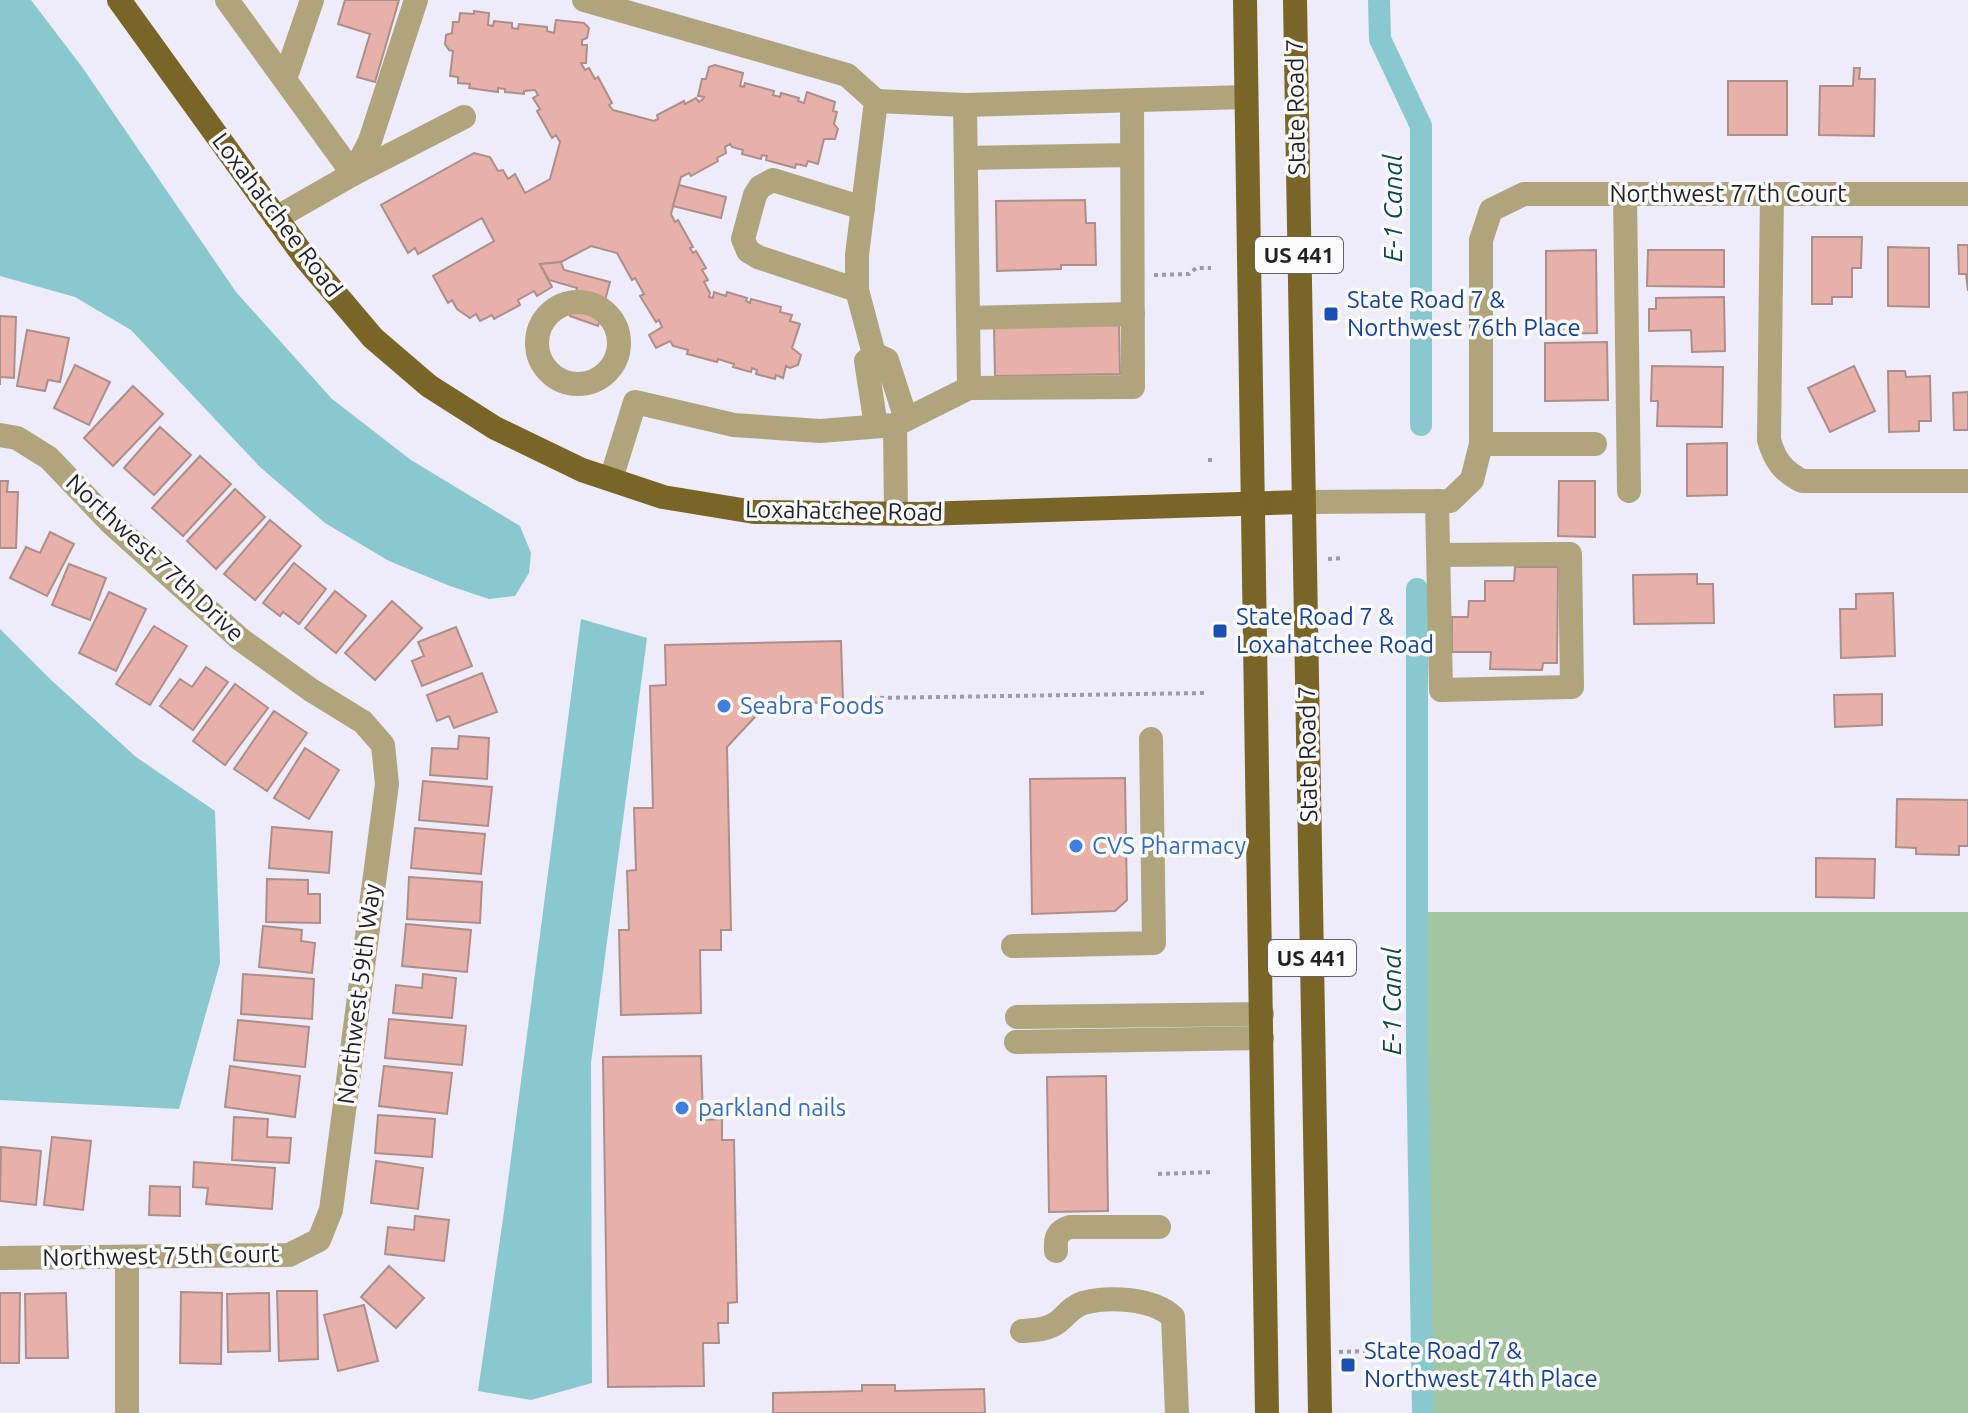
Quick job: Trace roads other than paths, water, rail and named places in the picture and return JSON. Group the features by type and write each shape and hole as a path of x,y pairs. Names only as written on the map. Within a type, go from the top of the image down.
{"main road":[{"name":"Loxahatchee Road","path":"119,0 306,259 373,338 429,386 495,428 582,470 663,497 754,512 896,514 1303,502"},
{"name":"State Road 7","path":"1295,4 1320,1413"},
{"name":"State Road 7","path":"1245,5 1267,1413"}],"street":[{"path":"227,0 353,174"},
{"path":"285,79 312,0"},
{"path":"353,174 370,141 416,0"},
{"path":"584,0 847,75 876,101 965,105 1246,97"},
{"path":"876,101 857,255 857,290 874,354 866,361 893,423 896,514"},
{"path":"605,375 635,402 734,425 820,431 893,423 969,388 1133,387 1132,102"},
{"path":"965,105 969,388"},
{"path":"276,218 464,117"},
{"path":"966,158 1132,155"},
{"path":"857,290 758,257 748,251 743,239 755,195 760,187 773,180 863,208"},
{"name":"Northwest 77th Court","path":"1481,444 1481,240 1491,210 1524,194 1968,194"},
{"path":"1625,194 1629,491"},
{"path":"1772,194 1769,440 1774,457 1785,472 1802,481 1968,481"},
{"path":"968,318 1133,314"},
{"path":"611,479 635,402"},
{"name":"Northwest 77th Drive","path":"0,435 17,438 49,458 110,522 229,630 311,690 363,722 383,745"},
{"path":"1303,502 1450,501 1472,480 1481,444 1595,444"},
{"path":"1437,501 1441,690 1572,687 1570,554 1439,555"},
{"path":"1013,946 1154,943 1151,739"},
{"name":"Northwest 59th Way","path":"319,1240 331,1210 385,800 387,784 383,745"},
{"path":"1017,1017 1262,1026"},
{"path":"1016,1042 1262,1026"},
{"path":"1056,1251 1055,1239 1060,1230 1070,1227 1159,1227"},
{"name":"Northwest 75th Court","path":"0,1258 289,1255 319,1240"},
{"path":"127,1259 127,1413"},
{"path":"1022,1331 1043,1330 1058,1323 1070,1310 1084,1303 1132,1300 1164,1308 1173,1317 1176,1407"}],"water":[{"path":"0,0 31,0 82,67 236,292 332,399 411,460 520,526 531,553 529,573 515,596 489,599 450,586 389,561 325,523 260,467 131,330 75,297 0,276"},
{"path":"581,619 647,638 591,1063 592,1383 531,1400 478,1391"},
{"path":"0,629 136,757 215,811 220,963 179,1109 0,1100"}],"waterway":[{"name":"E-1 Canal","path":"1379,0 1380,39 1421,126 1421,425"},
{"name":"E-1 Canal","path":"1417,589 1417,1048 1423,1413"}],"place":[{"name":"State Road 7 & Northwest 76th Place","path":"1331,314"},
{"name":"State Road 7 & Loxahatchee Road","path":"1220,631"},
{"name":"Seabra Foods","path":"724,706"},
{"name":"CVS Pharmacy","path":"1076,846"},
{"name":"parkland nails","path":"682,1108"},
{"name":"State Road 7 & Northwest 74th Place","path":"1348,1365"}]}
